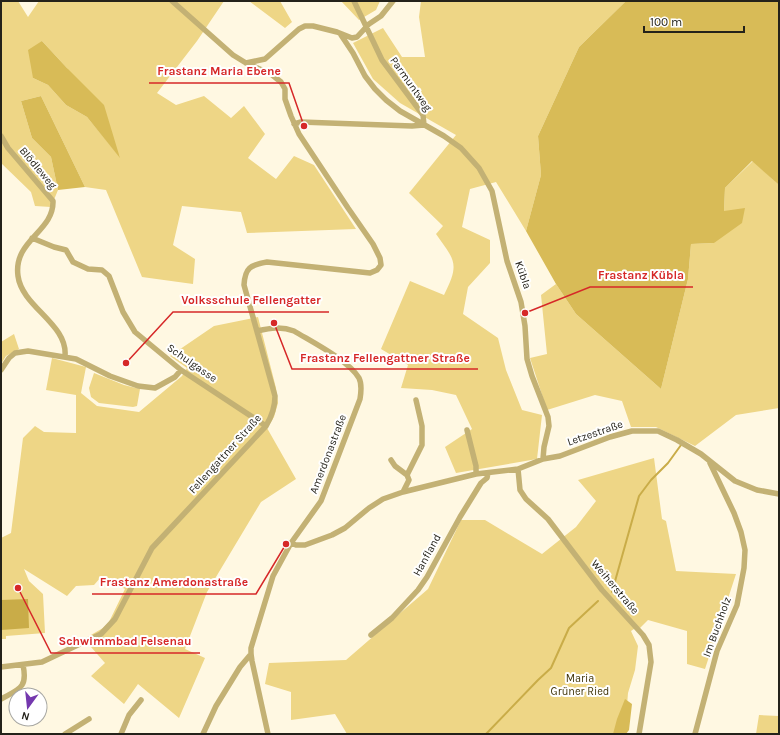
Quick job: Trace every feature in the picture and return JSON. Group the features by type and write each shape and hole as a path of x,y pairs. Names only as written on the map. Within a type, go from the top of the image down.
{"street":[{"path":"172,1 233,55 246,63 271,74 281,82 284,89 285,99 294,124"},
{"name":"Parmuntweg","path":"294,124 301,122 412,126 424,125 423,115 382,60 354,1"},
{"path":"246,63 265,59 295,32 305,26 321,27 341,35 352,38 357,37 367,28 369,24 381,16 393,1"},
{"name":"Kübla","path":"341,35 353,52 365,76 375,89 400,111 444,136 461,148 479,168 492,191 507,261 521,302 525,326 527,359 548,417 549,426 543,459"},
{"name":"Fellengattner Straße","path":"1,667 42,662 101,634 115,619 152,548 266,426 272,416 275,406 275,396 244,285 245,274 249,268 256,264 267,262 370,272 376,270 381,265 380,258 373,244 316,161 294,124"},
{"name":"Blödleweg","path":"1,136 8,148 53,201 51,217 27,244 19,258 17,275 24,293 50,322 61,337 66,348 65,356"},
{"name":"Schulgasse","path":"32,238 66,250 73,262 80,266 88,269 102,270 108,276 123,312 135,332 181,370 266,426"},
{"name":"Amerdonastraße","path":"257,331 280,327 294,331 349,366 360,379 361,390 360,399 326,491 321,501 291,543 276,569 270,584 250,654 268,734"},
{"path":"1,370 9,358 15,353 28,351 76,359 110,376 138,386 155,388 175,376 181,370"},
{"path":"403,492 408,480 407,476 422,445 422,426 416,400"},
{"path":"467,430 476,466 476,474"},
{"name":"Letzestraße","path":"291,543 296,545 305,545 332,535 345,528 369,508 383,499 403,492 476,474 518,469 543,459 560,456 610,436 632,431 658,431 701,454 735,481 757,490 779,494"},
{"path":"391,460 395,466 407,476"},
{"name":"Im Buchholz","path":"695,734 717,651 737,605 744,568 744,550 741,532 734,513 709,461"},
{"name":"Weiherstraße","path":"518,469 520,490 526,499 548,519 602,590 643,635 649,645 651,662 639,734"},
{"name":"Hanfland","path":"370,636 392,618 418,590 427,577 460,517 481,483 487,478 488,473"},
{"path":"203,734 216,706 240,667 250,654"},
{"path":"1,699 19,689 24,684 25,678 23,665"},
{"path":"121,734 129,715 141,700"},
{"path":"65,734 89,719"}],"green space":[{"path":"1,1 18,1 28,17 39,1 224,1 197,41 157,93 176,105 204,96 231,118 244,106 265,134 248,158 276,179 294,156 314,165 356,229 247,233 241,212 182,206 173,245 195,259 193,284 142,277 106,190 85,187 41,96 21,101 32,138 51,157 58,190 51,207 35,206 31,192 1,163","holes":["42,41 67,68 120,157 87,117 66,105 48,85 33,78"]},
{"path":"249,1 280,1 292,22 285,28"},
{"path":"341,1 380,1 376,10 359,20"},
{"path":"421,1 626,1 579,47 538,136 541,175 526,231 496,182 470,189 462,227 490,240 490,263 468,287 463,314 498,338 506,370 522,410 542,415 537,459 456,473 445,447 472,429 456,395 432,390 401,388 408,365 381,349 410,281 444,295 452,276 454,269 451,257 448,250 436,234 443,226 409,193 456,135 400,103 373,79 353,43 383,28 402,57 425,57 419,17"},
{"path":"753,161 779,185 779,408 736,415 695,446 656,427 631,427 622,401 595,395 547,410 530,358 547,354 541,295 556,284 576,314 661,389 688,279 691,244 714,243 724,211 725,188"},
{"path":"258,317 276,388 278,403 274,417 267,428 296,479 261,502 207,592 185,649 205,658 179,718 138,684 124,704 91,676 105,663 84,639 103,628 109,622 125,589 101,577 94,585 76,586 67,596 24,569 29,581 43,594 45,633 6,636 6,639 1,639 1,538 11,533 23,438 35,426 44,432 76,433 76,395 46,390 52,358 86,367 81,393 97,406 139,412 182,376 187,368 170,356 214,326"},
{"path":"14,334 19,349 6,356 1,364 1,342"},
{"path":"94,373 124,385 140,389 137,406 133,407 99,403 91,397 89,388"},
{"name":"Maria Grüner Ried","path":"654,458 662,519 666,521 676,571 736,574 705,669 687,664 687,631 648,620 640,628 637,627 631,631 638,646 635,670 628,693 626,718 618,734 347,734 335,714 291,720 291,692 265,684 269,663 346,660 428,589 461,520 485,520 542,554 576,527 596,501 578,480"},
{"path":"759,715 779,716 779,734 756,734"}],"shaded area":[{"path":"626,1 779,1 779,185 752,161 725,188 724,211 745,208 742,223 714,243 691,244 688,279 661,389 576,314 556,284 526,231 541,175 538,136 579,47"},
{"path":"42,41 104,105 120,158 87,117 66,105 48,85 33,78 28,50"},
{"path":"41,96 85,187 58,190 51,157 32,138 21,101"},
{"path":"28,599 29,628 1,630 1,600"},
{"path":"625,699 632,704 629,730 626,734 613,734 617,719"}],"waterway":[{"path":"612,592 639,496 651,480 668,463 681,445"},
{"path":"486,734 551,668 569,628 598,601"}],"place":[{"name":"Frastanz Maria Ebene","path":"304,126"},
{"name":"Frastanz Kübla","path":"525,313"},
{"name":"Frastanz Fellengattner Straße","path":"274,323"},
{"name":"Volksschule Fellengatter","path":"126,363"},
{"name":"Frastanz Amerdonastraße","path":"286,544"},
{"name":"Schwimmbad Felsenau","path":"18,588"}]}
